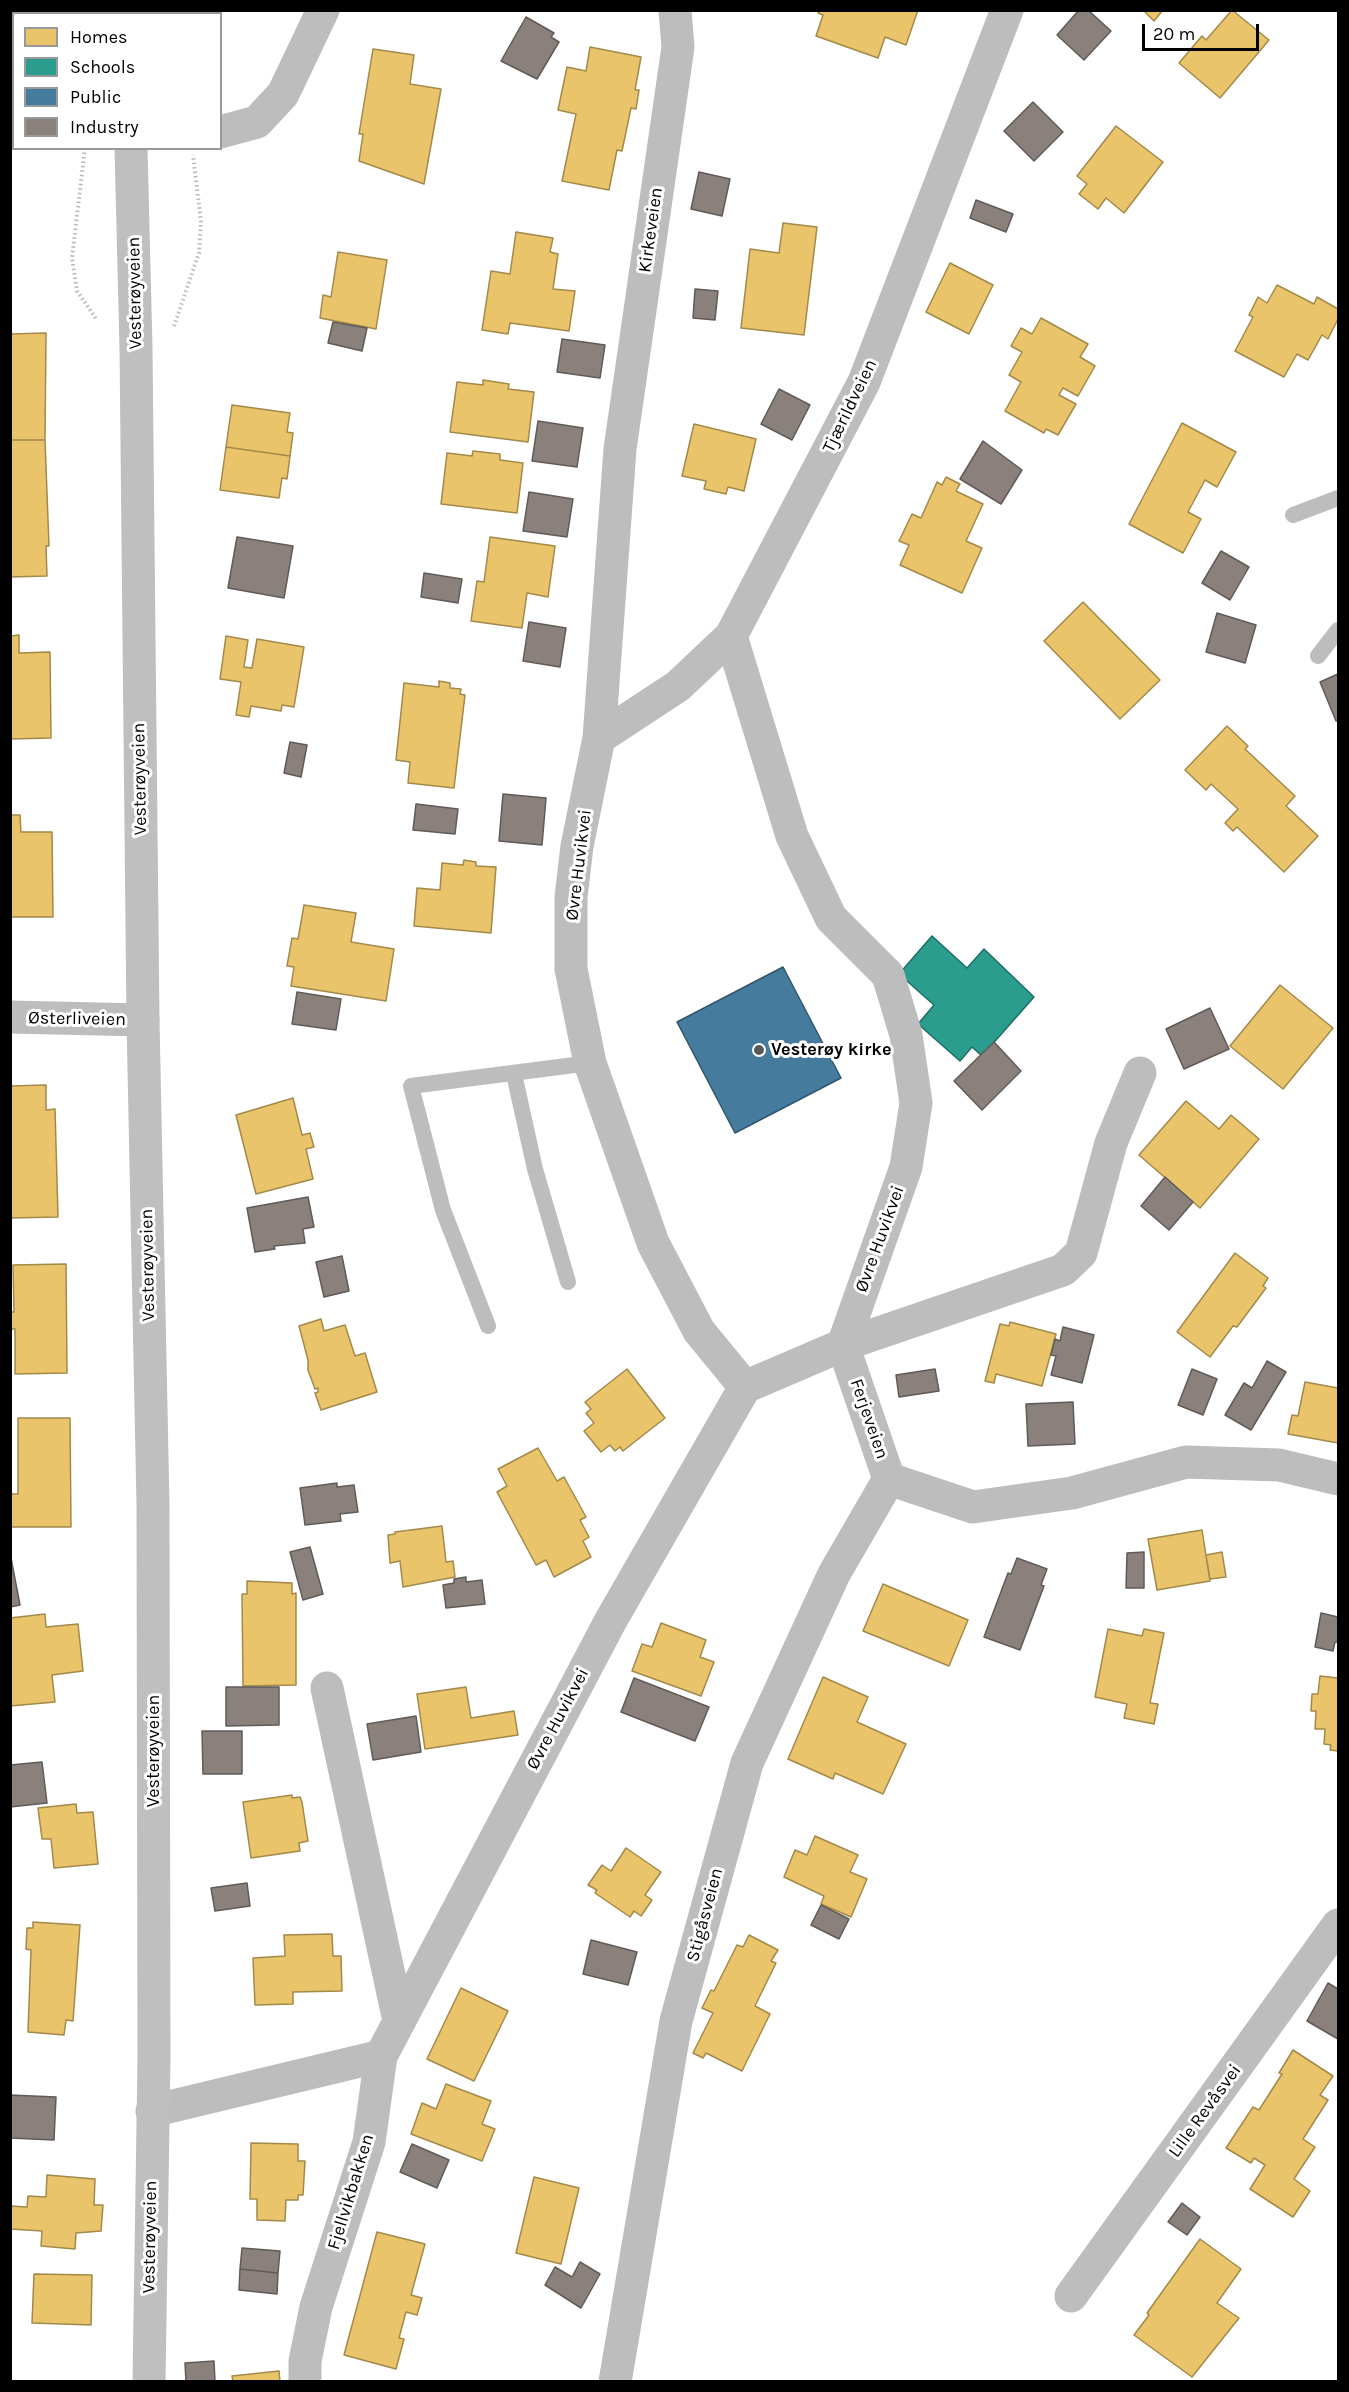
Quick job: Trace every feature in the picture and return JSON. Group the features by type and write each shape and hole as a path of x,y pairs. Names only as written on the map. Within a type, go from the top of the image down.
{"main road":[{"name":"Vesterøyveien","path":"131,150 136,348 142,1020 153,1505 149,2382"}],"street":[{"path":"222,131 257,122 283,94 323,10"},
{"name":"Kirkeveien","path":"620,449 678,47 675,10"},
{"name":"Tjærildveien","path":"599,738 678,686 731,636 864,382 1007,10"},
{"name":"Øvre Huvikvei","path":"381,2056 611,1620 745,1387 699,1331 653,1243 590,1064 572,969 571,897 577,846 599,738 620,449"},
{"name":"Øvre Huvikvei","path":"731,636 792,836 831,918 888,975 906,1035 916,1104 906,1167 843,1345"},
{"name":"Østerliveien","path":"10,1017 142,1020"},
{"path":"745,1387 843,1345 1063,1270 1081,1253 1111,1143 1140,1073"},
{"name":"Ferjeveien","path":"843,1345 890,1479 973,1507 1072,1493 1186,1462 1279,1465 1338,1479"},
{"name":"Stigåsveien","path":"615,2382 676,2021 747,1763 834,1574 890,1479"},
{"path":"327,1688 399,2021"},
{"name":"Lille Revåsvei","path":"1071,2296 1338,1925"},
{"path":"152,2111 381,2056"},
{"name":"Fjellvikbakken","path":"305,2382 305,2361 316,2307 369,2142 381,2056"}],"lane":[{"path":"1293,515 1338,498"},
{"path":"1318,657 1338,630"},
{"path":"488,1326 442,1210 411,1086 590,1064"},
{"path":"514,1074 535,1168 568,1282"}],"path":[{"path":"193,150 201,222 199,253 194,268"}],"building: Homes":[{"path":"819,10 918,10 906,45 885,37 878,58 816,36 823,15 818,13"},
{"path":"1143,10 1163,10 1154,21"},
{"path":"1232,10 1269,40 1220,98 1179,63 1202,36 1206,40"},
{"path":"590,47 641,57 635,90 639,90 636,109 631,108 622,151 617,150 609,190 562,181 576,114 558,110 567,67 586,71"},
{"path":"373,49 414,55 410,84 441,89 424,184 359,161 363,134 359,134"},
{"path":"1116,126 1163,162 1124,213 1106,198 1098,209 1079,194 1087,184 1077,176"},
{"path":"783,223 817,227 804,335 741,328 750,249 779,253"},
{"path":"516,232 553,238 550,252 558,254 553,289 575,291 569,331 510,323 508,334 482,330 491,271 510,274"},
{"path":"338,252 387,260 376,329 320,318 323,295 331,297"},
{"path":"950,263 993,285 969,334 926,312"},
{"path":"1277,285 1314,304 1317,297 1338,309 1338,319 1328,339 1322,335 1308,360 1297,354 1284,377 1235,351 1253,317 1249,315 1258,297 1267,303"},
{"path":"1041,318 1088,344 1080,357 1095,366 1078,396 1063,388 1059,395 1076,404 1058,435 1046,429 1044,433 1005,411 1021,382 1009,375 1022,352 1011,346 1021,328 1032,334"},
{"path":"46,333 45,440 10,440 10,334"},
{"path":"483,380 509,384 508,389 534,392 528,442 450,432 457,382 483,385"},
{"path":"232,405 290,413 287,432 293,433 290,456 226,447"},
{"path":"1182,423 1236,452 1217,487 1205,480 1188,512 1201,519 1183,553 1129,524"},
{"path":"694,424 756,439 744,491 728,487 726,494 704,489 706,481 682,476"},
{"path":"10,440 45,440 49,546 46,546 47,576 10,577"},
{"path":"226,447 290,456 287,479 282,478 279,498 220,490"},
{"path":"473,451 500,454 500,460 523,463 517,513 441,504 447,453 472,456"},
{"path":"946,477 960,484 956,491 983,504 966,541 982,548 962,593 900,565 909,545 899,541 912,514 921,518 937,482 942,485"},
{"path":"490,537 555,546 548,597 527,593 522,628 471,621 477,581 484,582"},
{"path":"1083,602 1160,680 1120,719 1044,641"},
{"path":"19,635 19,653 50,652 51,738 10,739 10,636"},
{"path":"226,636 248,640 244,667 252,668 257,639 304,647 294,707 282,705 281,711 251,706 249,717 236,715 241,682 220,679"},
{"path":"439,681 450,683 450,688 461,689 460,694 465,695 454,788 408,783 410,762 396,760 404,683 439,687"},
{"path":"1227,726 1248,746 1245,749 1295,796 1286,806 1318,836 1284,872 1237,827 1233,831 1225,823 1238,809 1211,784 1206,790 1185,770"},
{"path":"10,815 20,815 21,832 52,832 53,917 10,917"},
{"path":"464,860 476,862 476,866 496,867 491,933 414,926 417,888 440,890 442,863 463,865"},
{"path":"304,905 356,913 351,942 394,949 386,1001 291,986 294,967 287,966 292,938 298,939"},
{"path":"1280,985 1333,1028 1283,1089 1230,1046"},
{"path":"46,1085 46,1110 55,1109 58,1217 10,1218 10,1086"},
{"path":"293,1098 302,1135 310,1133 314,1147 306,1149 313,1179 256,1194 236,1115"},
{"path":"1186,1101 1219,1129 1231,1115 1259,1139 1200,1208 1139,1155"},
{"path":"1235,1253 1268,1278 1263,1286 1266,1288 1237,1327 1233,1326 1210,1357 1177,1332"},
{"path":"66,1264 67,1373 15,1374 15,1329 10,1329 10,1312 14,1312 13,1265"},
{"path":"321,1319 324,1331 345,1325 355,1356 365,1353 377,1392 321,1410 315,1393 318,1392 318,1388 315,1389 308,1370 308,1360 299,1326"},
{"path":"1010,1322 1056,1334 1042,1386 996,1374 994,1383 985,1381 1000,1324 1009,1326"},
{"path":"627,1369 665,1418 623,1451 620,1447 615,1451 610,1445 601,1452 584,1431 594,1423 586,1413 591,1409 585,1402"},
{"path":"1305,1382 1338,1388 1338,1443 1288,1434 1292,1415 1298,1416"},
{"path":"18,1418 70,1418 71,1527 10,1527 10,1494 18,1494"},
{"path":"538,1448 557,1481 564,1477 586,1517 580,1520 589,1537 583,1541 591,1557 554,1577 546,1560 536,1565 497,1492 507,1486 498,1469"},
{"path":"442,1526 446,1562 453,1561 455,1577 403,1587 400,1561 390,1563 388,1535 395,1534 395,1532"},
{"path":"1202,1530 1210,1581 1157,1590 1148,1539"},
{"path":"1222,1552 1226,1577 1210,1579 1206,1555"},
{"path":"247,1581 292,1583 292,1594 296,1593 296,1685 243,1686 242,1594 247,1594"},
{"path":"883,1584 968,1620 949,1666 863,1631"},
{"path":"45,1614 46,1627 78,1624 83,1671 52,1675 55,1702 10,1706 10,1618"},
{"path":"661,1623 706,1640 700,1657 714,1662 701,1696 632,1671 642,1644 652,1647"},
{"path":"1108,1629 1142,1636 1144,1629 1164,1633 1150,1703 1158,1704 1154,1724 1124,1718 1127,1704 1095,1697"},
{"path":"1320,1676 1338,1678 1338,1751 1330,1750 1331,1745 1324,1744 1325,1729 1315,1729 1316,1711 1311,1711 1312,1694 1318,1694"},
{"path":"823,1677 868,1697 857,1722 906,1744 883,1794 835,1773 833,1779 788,1759"},
{"path":"466,1687 471,1718 514,1711 518,1735 425,1749 417,1694"},
{"path":"292,1795 292,1798 300,1797 302,1802 308,1841 299,1843 300,1851 251,1858 243,1802"},
{"path":"76,1804 77,1813 93,1812 98,1864 54,1868 51,1839 42,1839 38,1808"},
{"path":"815,1836 858,1855 850,1872 867,1879 851,1917 821,1904 824,1896 784,1877 795,1850 807,1855"},
{"path":"626,1848 661,1872 645,1895 652,1900 641,1916 634,1911 630,1917 595,1893 597,1890 588,1885 602,1865 611,1871"},
{"path":"33,1922 80,1925 73,2021 66,2020 64,2035 28,2032 31,1950 26,1949 27,1928 33,1928"},
{"path":"332,1934 333,1956 341,1956 342,1991 293,1992 293,2004 255,2005 253,1958 285,1956 284,1935"},
{"path":"749,1935 778,1950 771,1961 776,1963 755,2006 770,2014 742,2071 706,2053 703,2058 693,2053 713,2013 702,2008 711,1990 714,1991 737,1945 743,1947"},
{"path":"461,1988 508,2011 474,2081 427,2059"},
{"path":"1293,2050 1333,2076 1320,2095 1328,2100 1303,2139 1315,2147 1294,2179 1310,2191 1293,2217 1250,2189 1265,2165 1254,2158 1251,2163 1226,2148 1253,2107 1259,2110 1282,2074 1279,2073"},
{"path":"446,2084 491,2101 482,2124 495,2129 482,2161 411,2134 422,2103 436,2109"},
{"path":"251,2143 298,2144 298,2161 305,2161 303,2195 298,2195 298,2200 286,2200 285,2221 257,2220 257,2199 250,2199"},
{"path":"47,2175 95,2179 94,2205 103,2205 101,2231 76,2233 75,2249 41,2246 42,2231 10,2229 10,2206 27,2207 28,2196 46,2197"},
{"path":"534,2177 579,2188 561,2264 516,2253"},
{"path":"377,2232 425,2244 411,2295 422,2298 417,2315 406,2312 399,2338 404,2339 396,2369 344,2355"},
{"path":"1200,2239 1241,2269 1217,2303 1239,2318 1192,2377 1134,2335"},
{"path":"34,2274 92,2275 91,2325 32,2323"},
{"path":"279,2371 280,2382 233,2382 232,2376"}],"building: Schools":[{"path":"932,936 967,968 984,949 1034,997 982,1056 972,1047 960,1061 918,1024 934,1005 899,974"}],"building: Public":[{"name":"Vesterøy kirke","path":"783,967 841,1078 735,1133 677,1022"}],"building: Industry":[{"path":"1079,10 1088,10 1111,31 1084,60 1057,35"},
{"path":"526,17 554,33 551,37 559,42 537,79 501,61"},
{"path":"1033,102 1063,132 1034,161 1004,131"},
{"path":"699,172 730,179 722,216 691,209"},
{"path":"976,200 1013,214 1006,232 970,218"},
{"path":"695,289 718,291 715,320 693,318"},
{"path":"333,322 367,328 362,351 328,343"},
{"path":"562,339 605,345 600,378 557,372"},
{"path":"779,389 810,405 792,440 761,424"},
{"path":"538,421 583,428 577,467 532,461"},
{"path":"983,441 1022,470 1001,504 960,479"},
{"path":"529,492 573,499 567,537 523,531"},
{"path":"237,537 293,546 284,598 228,588"},
{"path":"1221,551 1249,567 1230,600 1202,583"},
{"path":"424,573 462,579 458,603 421,597"},
{"path":"1217,613 1256,625 1245,663 1206,652"},
{"path":"529,622 566,628 560,667 523,661"},
{"path":"1338,674 1338,720 1336,721 1320,682"},
{"path":"290,742 307,745 301,777 284,773"},
{"path":"503,794 546,798 542,845 499,841"},
{"path":"416,804 458,809 455,834 413,830"},
{"path":"297,992 341,999 336,1030 292,1024"},
{"path":"1210,1008 1229,1049 1184,1069 1166,1029"},
{"path":"994,1042 1021,1071 982,1110 954,1081"},
{"path":"1165,1177 1193,1202 1169,1230 1141,1206"},
{"path":"308,1197 314,1227 303,1229 305,1243 274,1246 275,1249 255,1252 247,1208"},
{"path":"342,1256 349,1291 324,1297 316,1262"},
{"path":"1063,1327 1094,1335 1082,1383 1051,1375 1056,1356 1051,1355 1055,1339 1060,1341"},
{"path":"1267,1361 1286,1372 1251,1430 1225,1415 1244,1383 1252,1388"},
{"path":"935,1369 939,1391 899,1397 896,1375"},
{"path":"1192,1369 1217,1379 1203,1415 1178,1405"},
{"path":"1073,1402 1075,1444 1028,1446 1026,1404"},
{"path":"337,1483 337,1487 354,1485 358,1512 340,1514 341,1521 305,1525 300,1488"},
{"path":"310,1547 323,1594 303,1600 290,1552"},
{"path":"1144,1552 1144,1588 1126,1588 1127,1553"},
{"path":"10,1558 20,1605 10,1607"},
{"path":"1017,1558 1047,1569 1041,1585 1044,1586 1020,1650 984,1637 1008,1573 1011,1574"},
{"path":"466,1577 466,1582 482,1580 485,1604 446,1608 443,1585 454,1583 454,1579"},
{"path":"1321,1613 1338,1617 1338,1642 1335,1642 1333,1651 1315,1647"},
{"path":"634,1678 709,1707 695,1741 621,1712"},
{"path":"226,1687 279,1687 279,1725 226,1726"},
{"path":"416,1716 421,1752 373,1760 367,1724"},
{"path":"202,1731 242,1731 242,1774 203,1774"},
{"path":"42,1762 47,1803 10,1807 10,1765"},
{"path":"247,1883 250,1906 215,1911 211,1888"},
{"path":"821,1905 849,1919 839,1939 811,1925"},
{"path":"591,1940 637,1952 628,1985 583,1974"},
{"path":"1328,1983 1338,1989 1338,2039 1307,2021"},
{"path":"10,2095 56,2097 54,2140 10,2138"},
{"path":"412,2144 449,2160 437,2188 400,2172"},
{"path":"1182,2203 1200,2217 1187,2235 1168,2222"},
{"path":"242,2248 280,2251 278,2273 240,2269"},
{"path":"580,2262 600,2274 581,2308 545,2285 555,2267 572,2277"},
{"path":"240,2269 278,2273 277,2294 239,2290"},
{"path":"214,2361 215,2382 186,2382 185,2363"}],"place":[{"name":"Vesterøy kirke","path":"759,1050"}]}
